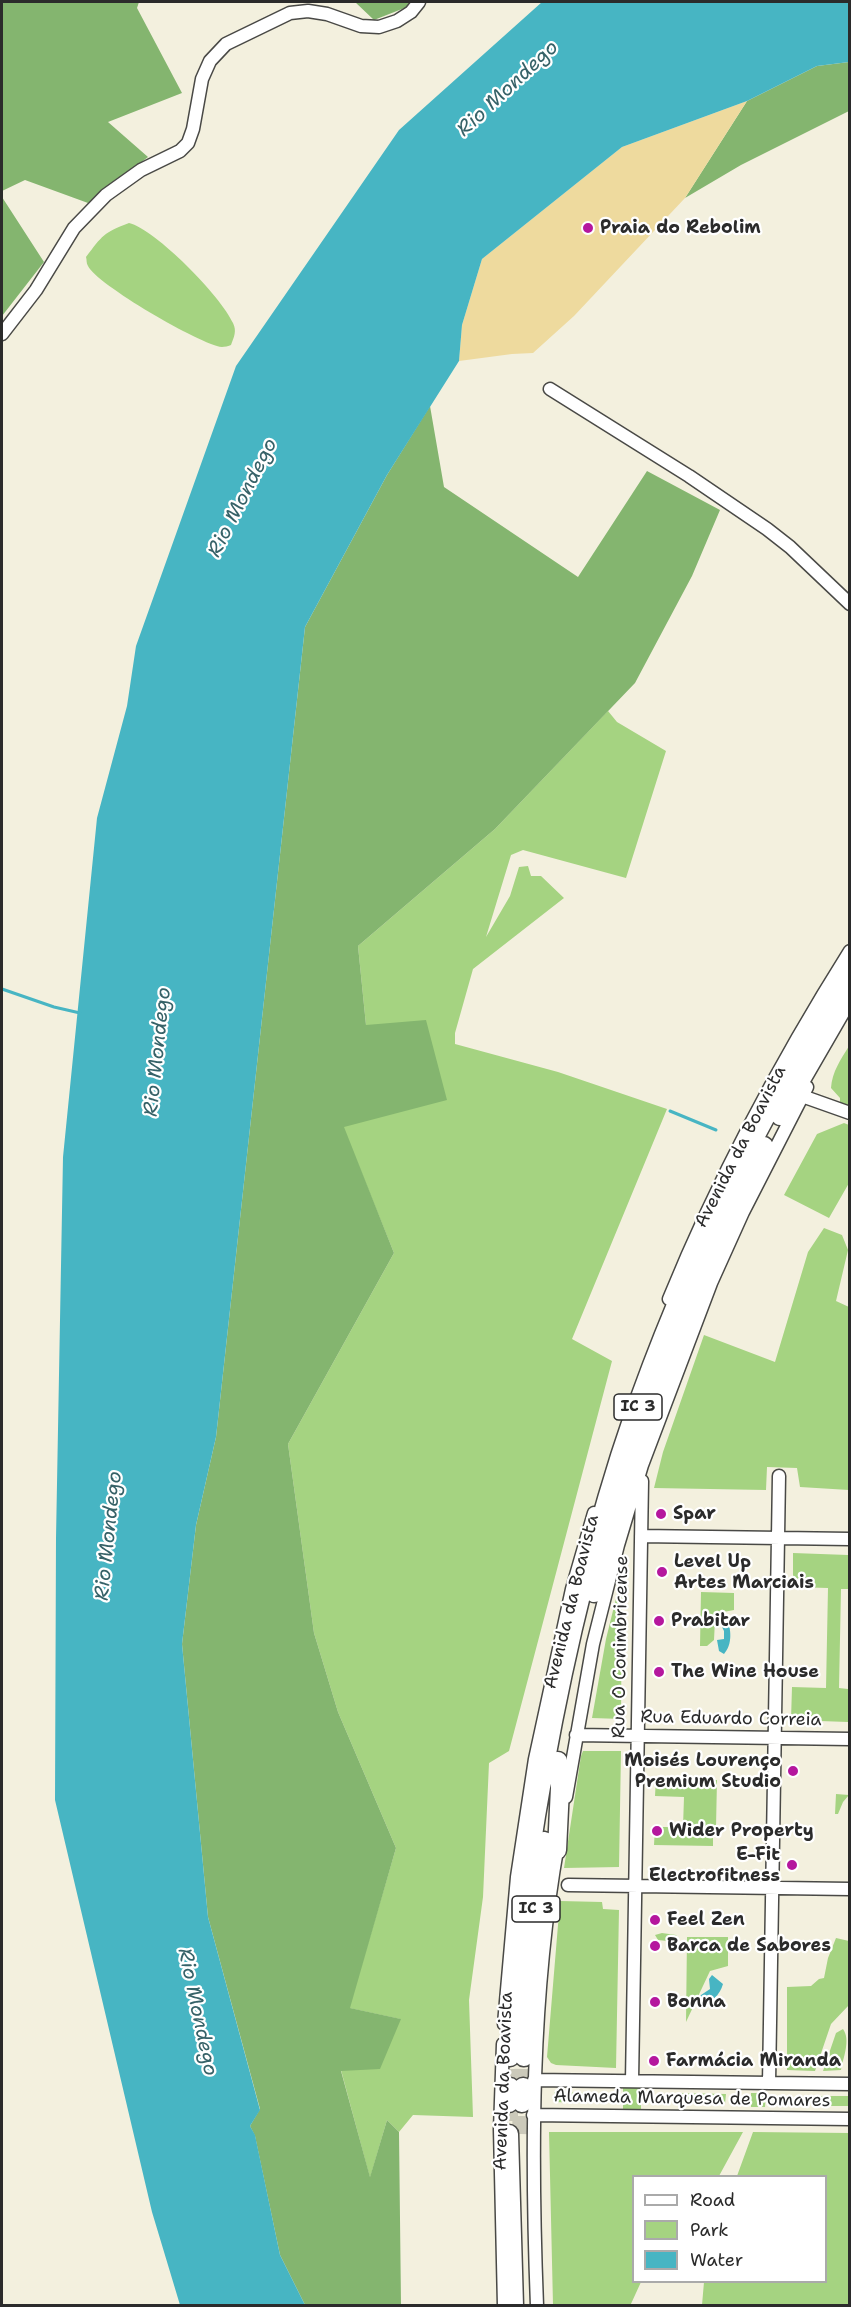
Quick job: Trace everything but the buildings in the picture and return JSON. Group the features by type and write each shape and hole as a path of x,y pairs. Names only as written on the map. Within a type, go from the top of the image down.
{"highway":[{"name":"Avenida da Boavista","path":"849,971 814,1028 721,1204 666,1332 621,1455 582,1592 546,1760 527,1878 517,2057 547,1819 558,1761 594,1595 633,1459 675,1346 734,1209 768,1140 849,995"},
{"path":"556,1850 560,1788 558,1761"},
{"name":"Avenida da Boavista","path":"514,2306 515,2134 526,2306"}],"street":[{"path":"2,334 36,290 74,228 106,195 141,170 180,151 188,142 193,129 202,79 210,61 226,44 290,13 308,11 327,14 361,26 380,27 397,21 411,12 419,2"},
{"path":"550,389 689,476 767,529 790,547 849,604"},
{"name":"Avenida da Boavista","path":"504,2306 500,2129 502,2057 510,1942 518,1867 531,1782 572,1589 612,1452 681,1270 712,1200 756,1111 849,951"},
{"name":"Avenida da Boavista","path":"537,2306 522,2096 545,1945 556,1850 576,1735 604,1598 642,1465 711,1283 743,1212 802,1096 849,1014"},
{"path":"802,1096 849,1113"},
{"name":"Rua O Conimbricense","path":"632,2081 642,1465"},
{"path":"770,2083 779,1476"},
{"path":"641,1536 849,1539"},
{"name":"Rua Eduardo Correia","path":"576,1735 849,1739"},
{"path":"568,1885 849,1889"},
{"name":"Alameda Marquesa de Pomares","path":"522,2096 632,2081 849,2084"},
{"name":"Alameda Marquesa de Pomares","path":"522,2096 849,2119"}],"green space":[{"path":"2,2 139,2 137,8 182,93 108,122 148,157 88,203 25,180 2,191"},
{"path":"355,2 410,2 407,7 374,20"},
{"path":"849,62 849,111 741,165 685,198 747,101 817,66"},
{"path":"2,197 44,262 2,316"},
{"path":"129,223 140,228 170,250 216,297 235,329 231,345 222,347 193,336 128,299 95,275 87,264 86,257 100,239 114,229"},
{"path":"430,406 444,487 578,577 647,471 720,510 692,576 635,683 495,829 358,946 366,1025 426,1020 447,1100 344,1127 394,1253 288,1444 314,1633 338,1712 396,1848 350,2008 401,2019 380,2069 341,2071 370,2177 387,2120 399,2132 401,2305 305,2305 280,2255 255,2136 250,2126 260,2109 208,1917 182,1644 196,1525 216,1437 305,627 387,475"},
{"path":"608,711 617,722 666,751 626,878 523,850 511,855 486,937 510,896 519,867 528,866 531,876 541,876 564,898 473,969 455,1033 455,1044 558,1072 667,1109 572,1339 612,1361 509,1751 489,1763 483,1897 469,2000 473,2117 413,2115 399,2132 387,2120 370,2178 341,2070 400,2019 349,2008 396,1848 338,1712 314,1633 288,1444 394,1253 343,1127 366,1025 358,946 495,829"},
{"path":"849,1046 849,1107 840,1104 840,1098 831,1088 835,1071"},
{"path":"844,1123 849,1125 849,1183 829,1218 784,1195 817,1134"},
{"path":"824,1228 842,1235 848,1250 836,1301 849,1307 849,1490 800,1487 797,1468 767,1467 766,1490 654,1488 663,1452 704,1335 775,1362 808,1252"},
{"path":"793,1553 848,1555 849,1589 841,1589 839,1688 848,1689 848,1722 791,1720 792,1687 826,1688 828,1588 793,1587"},
{"path":"622,1574 621,1719 592,1718 606,1639"},
{"path":"701,1592 734,1593 734,1610 718,1613 715,1620 714,1640 707,1646 700,1646"},
{"path":"583,1751 621,1751 619,1867 564,1868"},
{"path":"656,1778 717,1780 716,1827 713,1828 713,1846 654,1845 655,1827 683,1827 684,1797 655,1796"},
{"path":"836,1794 849,1795 838,1814 835,1814"},
{"path":"560,1901 602,1902 603,1909 619,1910 616,2068 556,2065 551,2063 547,2057"},
{"path":"662,1933 676,1935 678,1938 667,1941 658,1940 655,1935"},
{"path":"687,1937 728,1937 728,1966 710,1971 686,2022"},
{"path":"836,1938 849,1941 849,2005 831,2024 815,2071 787,2070 787,1987 811,1986 824,1978 828,1958"},
{"path":"843,2029 846,2044 841,2070 823,2071 836,2033"},
{"path":"623,2086 641,2086 641,2111 623,2111"},
{"path":"554,2092 589,2093 588,2103 554,2102"},
{"path":"676,2093 726,2094 725,2104 676,2103"},
{"path":"751,2093 766,2093 765,2107 751,2107"},
{"path":"813,2096 849,2096 849,2106 812,2106"},
{"path":"549,2132 743,2132 720,2175 632,2175 632,2283 641,2283 630,2306 553,2305"},
{"path":"753,2132 849,2133 849,2305 702,2305 704,2283 827,2283 827,2175 737,2175"}],"sand":[{"name":"Praia do Rebolim","path":"747,101 685,198 574,316 533,353 459,361 462,325 482,259 622,147"}],"water":[{"name":"Rio Mondego","path":"542,2 849,2 849,62 817,66 747,101 622,147 482,259 462,325 459,361 387,475 305,627 216,1437 196,1525 182,1644 208,1917 260,2110 250,2126 255,2135 280,2255 305,2305 180,2305 152,2212 55,1800 56,1538 63,1157 97,818 127,706 136,646 236,366 399,130"},
{"path":"727,1618 730,1636 729,1646 724,1654 719,1651 717,1640 724,1639 724,1631 720,1623"},
{"path":"712,1975 723,1984 722,1988 711,2001 699,2005 697,2002 701,1995 710,1989 709,1979"}],"waterway":[{"path":"2,989 54,1007 80,1013"},
{"path":"670,1111 716,1130"}],"tunnel":[{"path":"510,2057 510,2087"},
{"path":"523,2087 524,2057"},
{"path":"509,2103 509,2134"},
{"path":"521,2134 522,2103"}],"place":[{"name":"Praia do Rebolim","path":"588,228"},
{"name":"Spar","path":"661,1514"},
{"name":"Level Up Artes Marciais","path":"662,1572"},
{"name":"Prabitar","path":"659,1621"},
{"name":"The Wine House","path":"659,1672"},
{"name":"Moisés Lourenço Premium Studio","path":"793,1771"},
{"name":"Wider Property","path":"657,1831"},
{"name":"E-Fit Electrofitness","path":"792,1865"},
{"name":"Feel Zen","path":"655,1920"},
{"name":"Barca de Sabores","path":"655,1946"},
{"name":"Bonna","path":"655,2002"},
{"name":"Farmácia Miranda","path":"654,2061"}]}
